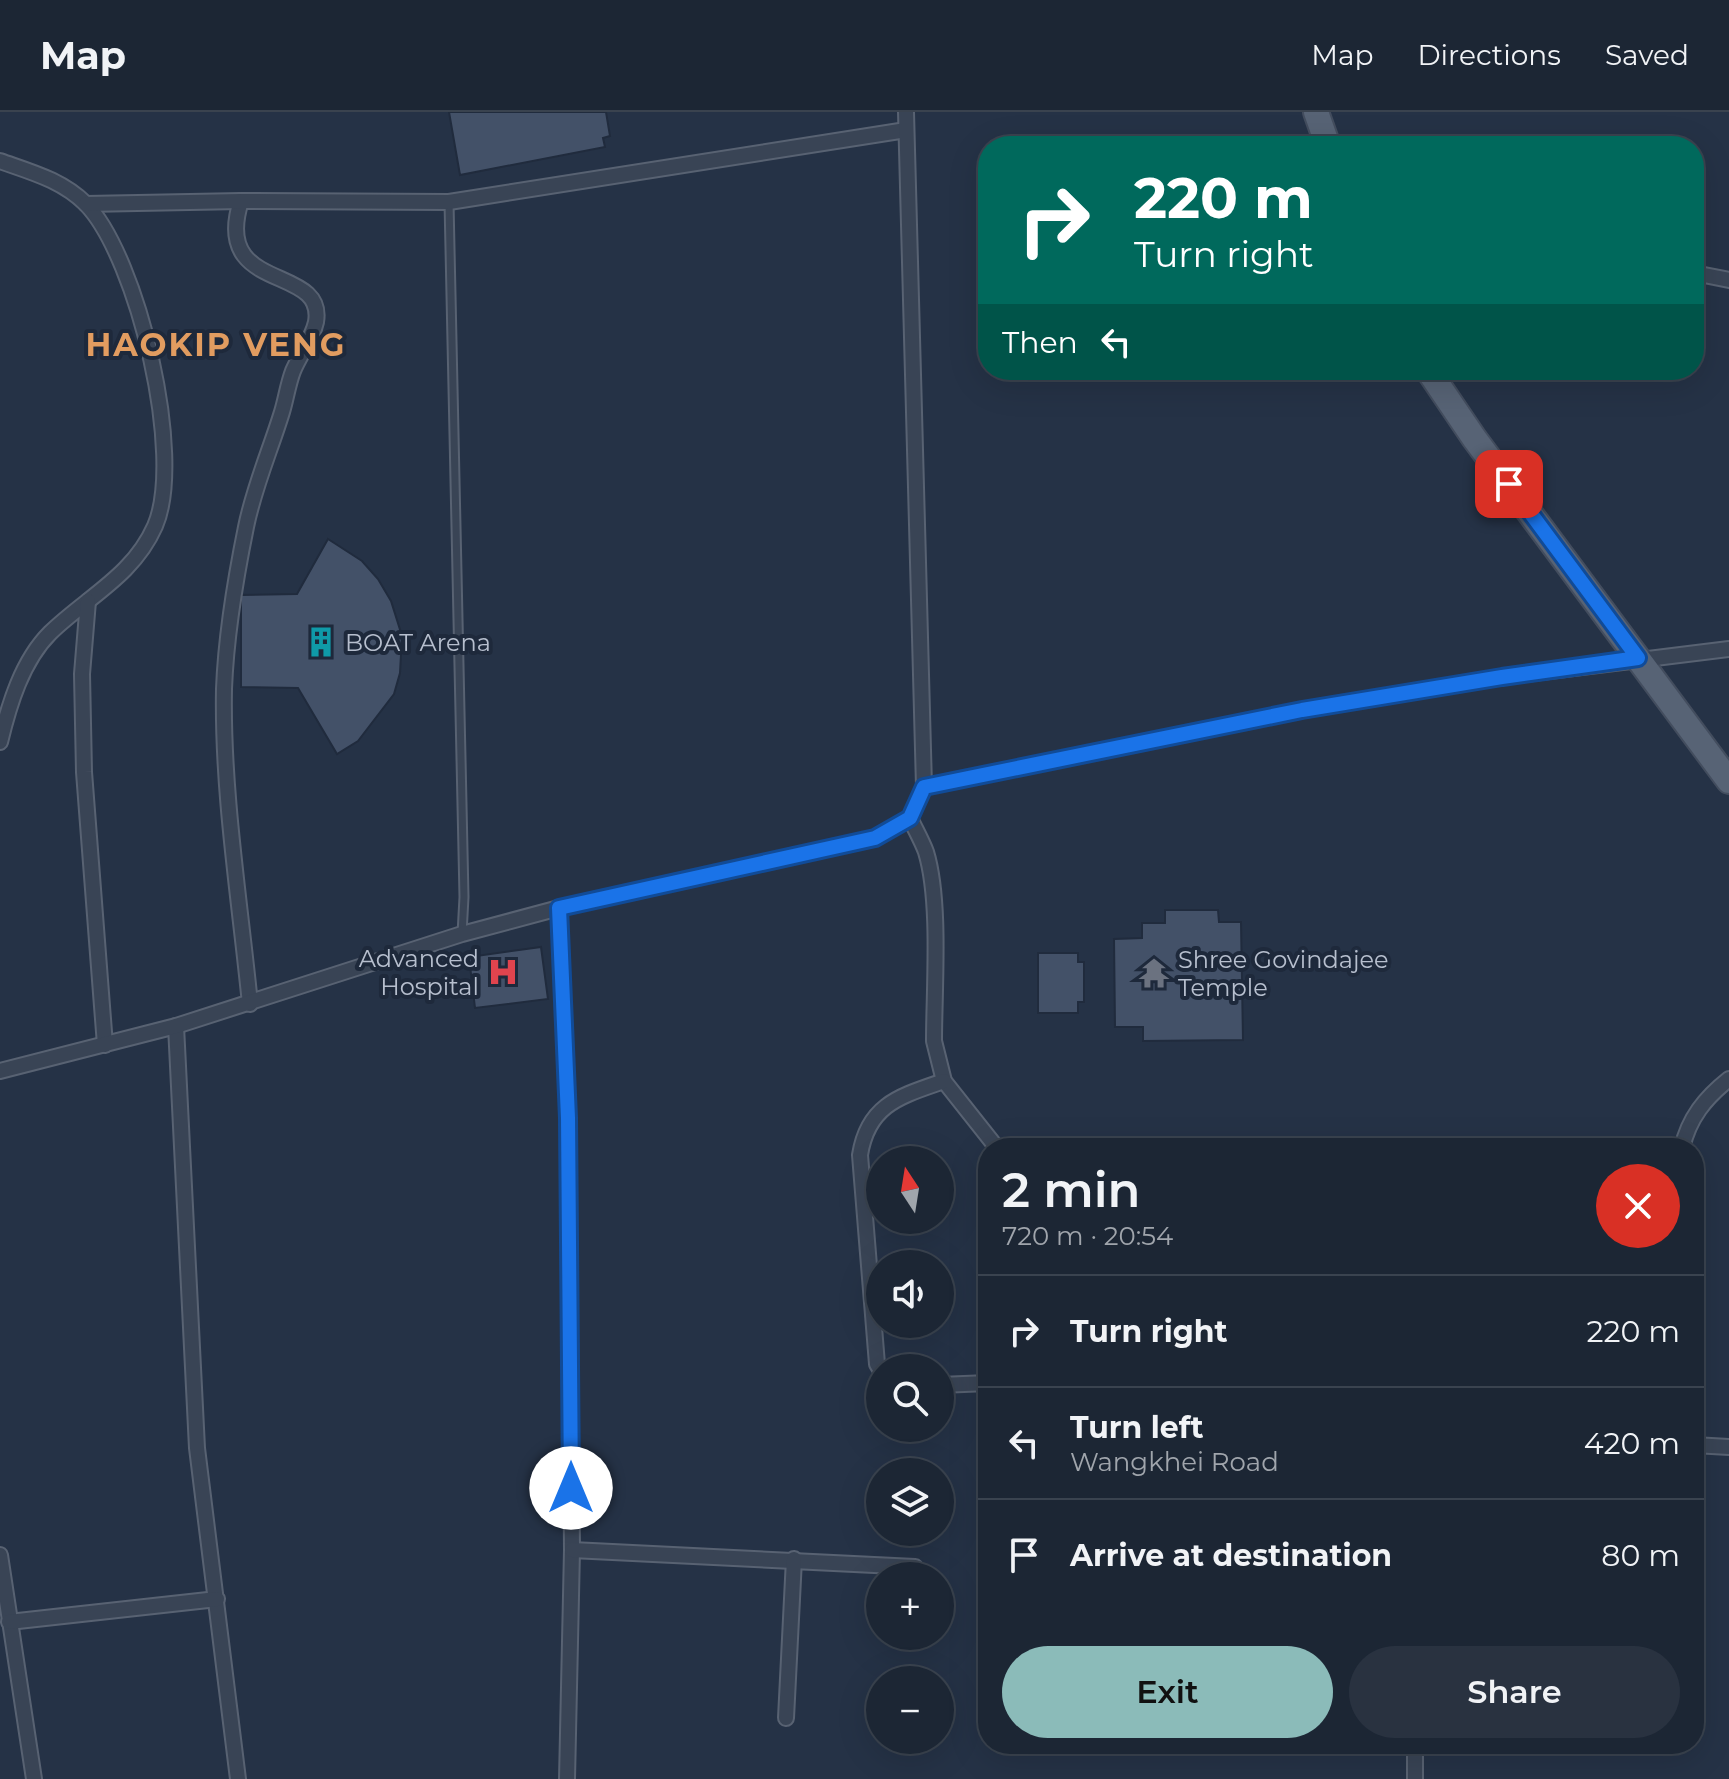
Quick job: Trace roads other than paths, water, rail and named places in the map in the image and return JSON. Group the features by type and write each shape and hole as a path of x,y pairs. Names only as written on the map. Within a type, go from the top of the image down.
{"main road":[{"path":"1316,112 1324,136"},
{"path":"1435,380 1729,781"}],"street":[{"path":"0,1071 176,1026 462,934 559,908 875,838 910,818 924,787 906,112"},
{"path":"86,204 449,202 906,130"},
{"path":"0,161 54,179 86,204 127,274 152,362 160,413 164,481 163,502 145,544 132,564 48,635 31,657 5,719 0,742"},
{"path":"241,201 234,235 239,252 256,267 308,293 316,311 316,322 293,371 282,413 259,474 246,525 230,615 224,690 229,789 250,1004"},
{"path":"1704,275 1729,280"},
{"path":"88,601 82,674 84,772 105,1045"},
{"path":"924,787 1302,710 1502,677 1729,649"},
{"path":"910,818 926,852 929,867 933,910 934,1041 944,1081 989,1138"},
{"path":"559,908 568,1118 572,1550 567,1779"},
{"path":"176,1026 197,1448 238,1779"},
{"path":"1686,1138 1694,1115 1713,1092 1729,1079"},
{"path":"876,1354 860,1155 863,1137 879,1112 899,1097 944,1081"},
{"path":"954,1384 978,1383"},
{"path":"1704,1446 1729,1447"},
{"path":"572,1550 866,1564"},
{"path":"0,1555 34,1779"},
{"path":"786,1718 794,1559"},
{"path":"9,1622 217,1599"},
{"path":"1415,1754 1415,1779"}],"lane":[{"path":"449,202 464,897 462,934"}],"place":[{"name":"BOAT Arena","path":"321,642"},
{"name":"Advanced Hospital","path":"503,972"},
{"name":"Shree Govindajee Temple","path":"1154,973"}],"district":[{"name":"HAOKIP VENG","path":"216,344"}]}
